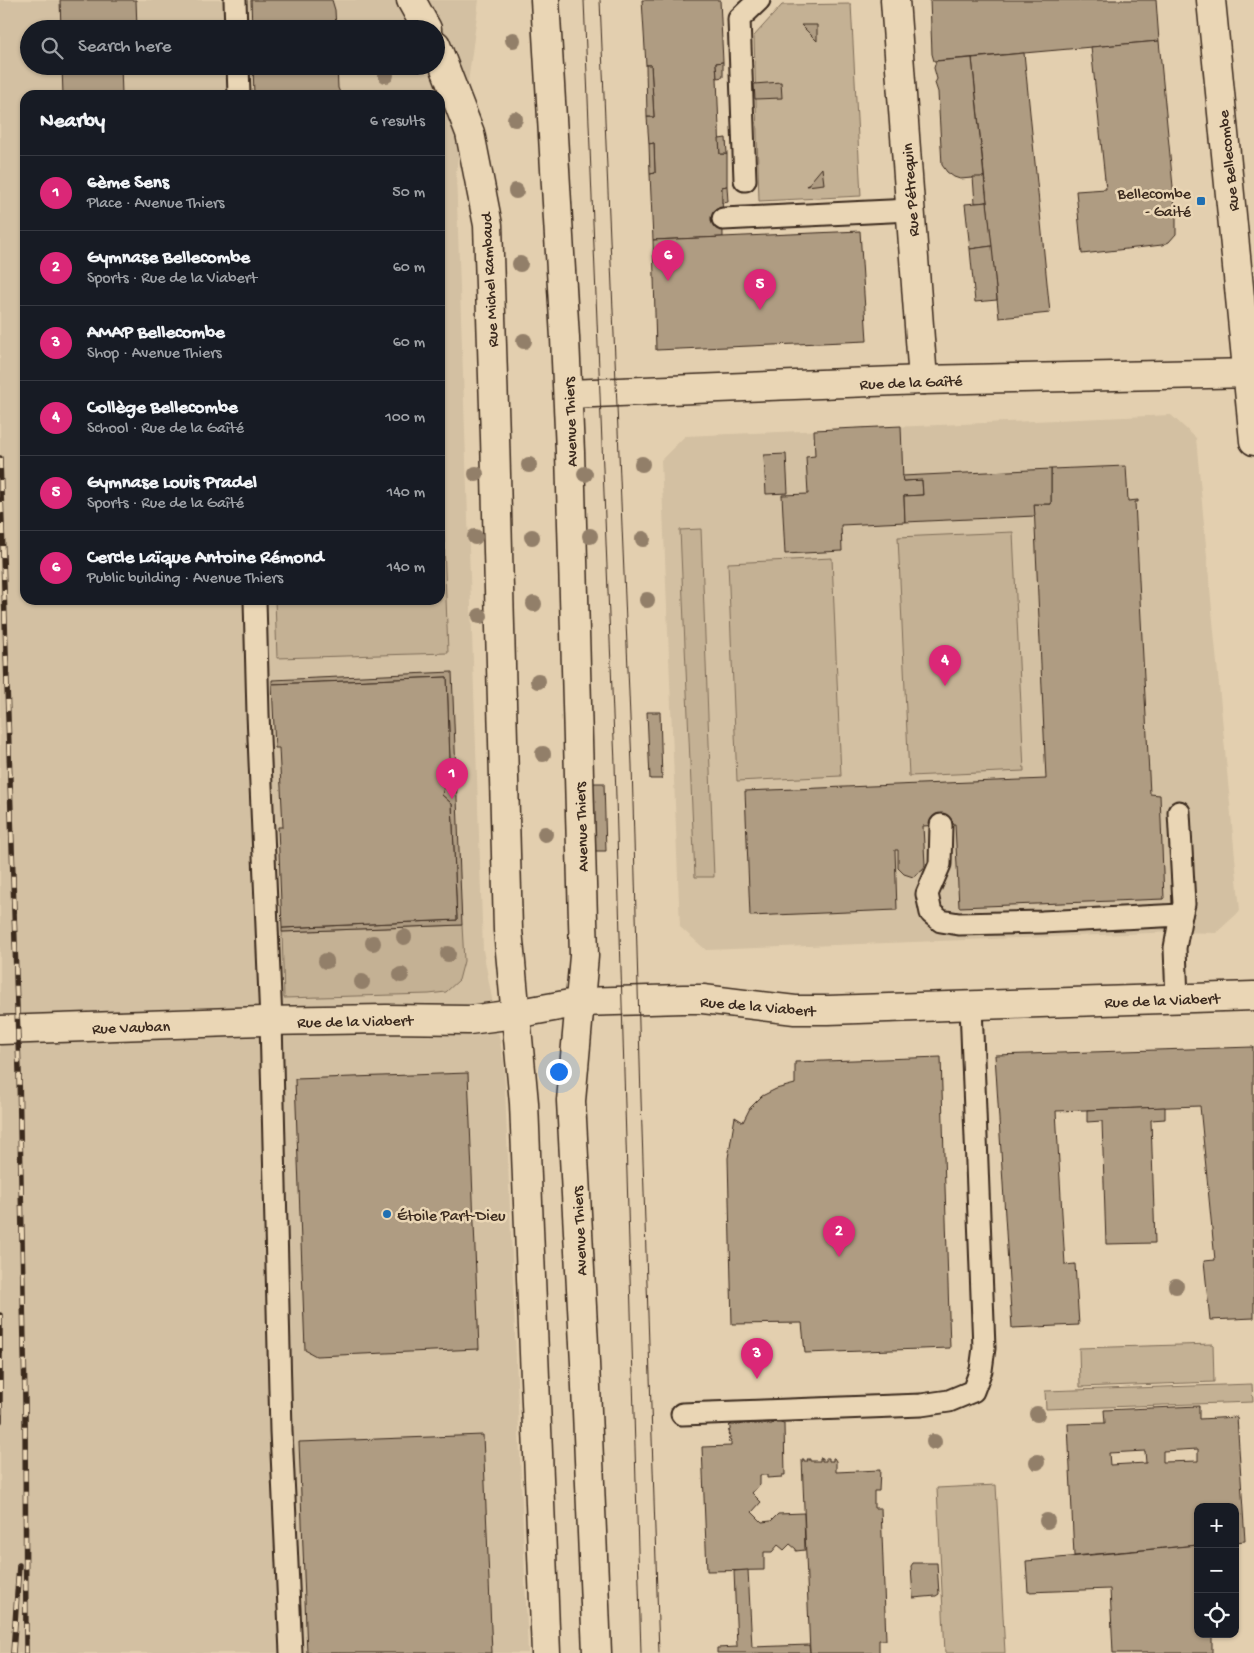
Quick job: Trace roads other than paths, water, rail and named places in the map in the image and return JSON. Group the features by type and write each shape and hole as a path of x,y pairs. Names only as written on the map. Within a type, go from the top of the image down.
{"main road":[{"path":"411,0 422,20"},
{"name":"Avenue Thiers","path":"545,0 568,394 584,956 571,1101 585,1363 597,1653"},
{"name":"Rue Pétrequin","path":"895,0 922,380"},
{"name":"Rue Bellecombe","path":"1211,0 1250,374 1254,441"},
{"name":"Rue Michel Rambaud","path":"445,68 470,133 488,225 508,930 515,1014"},
{"name":"Rue de la Gaîté","path":"568,394 922,380 1250,374"},
{"name":"Rue de la Viabert","path":"267,1021 386,1018 469,1020 580,1002 703,999 795,1010 1254,996"},
{"path":"515,1014 524,1103 546,1653"},
{"name":"Rue Vauban","path":"0,1030 267,1021"}],"lane":[{"path":"235,0 236,20"},
{"path":"745,180 739,20 758,0"},
{"path":"238,75 239,90"},
{"path":"723,219 910,210"},
{"path":"255,605 266,714 267,1021 281,1432 291,1653"},
{"path":"1177,999 1175,948 1184,904 1179,812"},
{"path":"941,825 940,864 927,894 930,913 941,921 959,924 1033,923 1181,915"},
{"path":"682,1414 882,1408 921,1405 949,1401 973,1391 981,1370 984,1348 971,1006"}],"tram line":[{"path":"584,0 615,764 641,1653"},
{"path":"600,0 632,765 659,1653"}],"railway":[{"path":"0,458 19,1071 25,1402 26,1653"},
{"path":"0,1315 0,1421"},
{"path":"13,1653 19,1565"}],"place":[{"name":"Bellecombe - Gaité","path":"1201,201"},
{"name":"Cercle Laïque Antoine Rémond","path":"668,281"},
{"name":"Gymnase Louis Pradel","path":"760,310"},
{"name":"Collège Bellecombe","path":"945,686"},
{"name":"6ème Sens","path":"452,799"},
{"name":"Étoile Part-Dieu","path":"387,1214"},
{"name":"Gymnase Bellecombe","path":"839,1257"},
{"name":"AMAP Bellecombe","path":"757,1379"}]}
